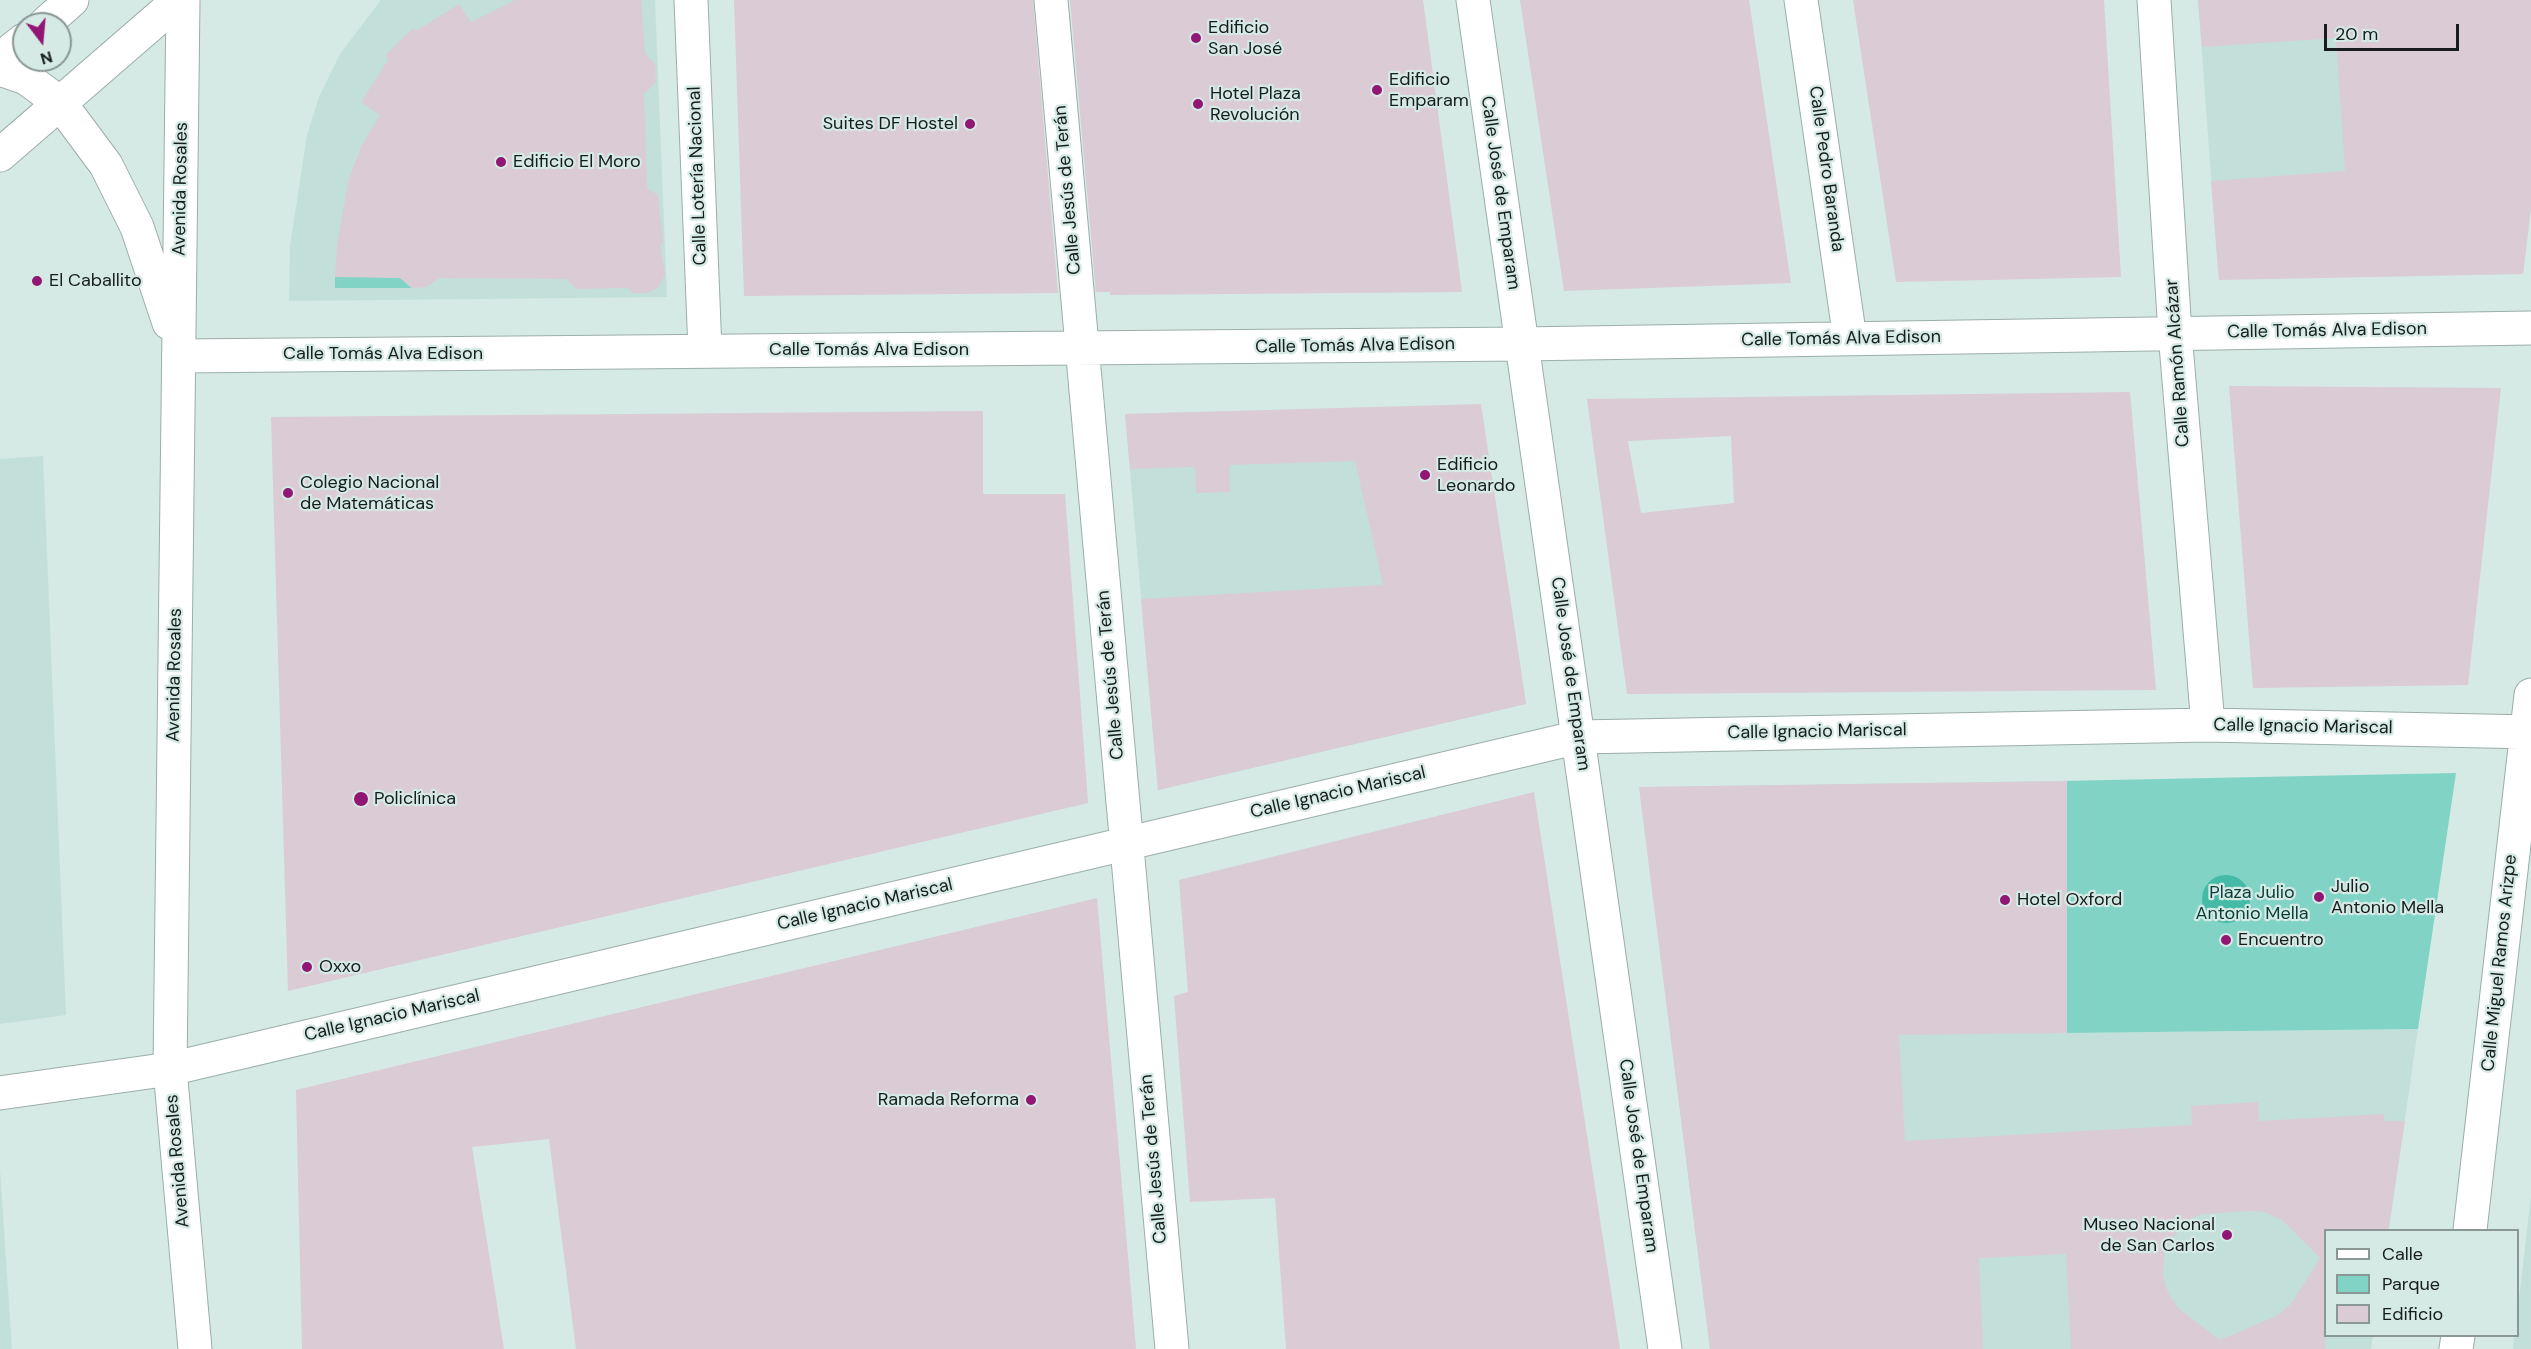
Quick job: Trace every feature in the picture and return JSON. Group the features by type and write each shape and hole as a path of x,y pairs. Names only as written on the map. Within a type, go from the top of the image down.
{"street":[{"path":"58,12 72,0"},
{"path":"0,155 179,0"},
{"name":"Avenida Rosales","path":"183,0 170,1069 195,1349"},
{"name":"Calle Lotería Nacional","path":"691,0 705,351"},
{"name":"Calle Jesús de Terán","path":"1051,0 1172,1349"},
{"name":"Calle José de Emparam","path":"1473,0 1665,1349"},
{"name":"Calle Pedro Baranda","path":"1801,0 1850,339"},
{"name":"Calle Ramón Alcázar","path":"2154,0 2175,333 2208,726"},
{"path":"0,59 12,50"},
{"path":"0,69 26,78 60,103 106,165 127,204 159,287 179,356"},
{"name":"Calle Tomás Alva Edison","path":"179,356 1521,344 2531,328"},
{"name":"Calle Miguel Ramos Arizpe","path":"2470,1229 2529,732 2531,695"},
{"name":"Calle Ignacio Mariscal","path":"0,1093 170,1069 1579,737 2208,726 2529,732"}],"shaded area":[{"name":"Edificio El Moro","path":"381,0 655,0 667,297 289,301 290,246 307,135 319,97 340,54"},
{"path":"2198,0 2531,0 2531,208 2523,274 2223,278 2218,271"},
{"path":"1191,412 1495,500 1526,704 1158,790 1125,414"},
{"path":"43,456 66,1015 0,1024 0,459"},
{"path":"2061,781 2067,789 2067,1033 2418,1029 2389,1229 2324,1229 2324,1337 2373,1337 2371,1349 1710,1349 1640,794 1649,787"},
{"path":"2226,875 2243,882 2250,899 2243,916 2226,923 2209,916 2202,899 2209,882"},
{"path":"0,1170 1,1184 12,1349 0,1349"},
{"path":"2531,1195 2531,1349 2513,1349 2514,1337 2519,1337 2519,1299"}],"green space":[{"path":"335,277 400,278 412,288 335,288"},
{"name":"Plaza Julio Antonio Mella","path":"2456,773 2418,1029 2067,1033 2067,789 2061,781"}],"building":[{"name":"Edificio El Moro","path":"515,0 641,0 645,53 655,64 656,82 644,94 647,188 658,195 663,243 660,246 665,274 659,287 648,293 633,293 627,288 577,289 566,279 439,278 427,287 412,288 400,278 335,277 337,245 349,178 362,145 380,115 361,102 388,60 386,54 412,29 418,30 459,4 471,22"},
{"path":"734,0 1033,0 1058,293 744,296"},
{"path":"1070,0 1423,0 1462,292 1110,295 1110,292 1096,292"},
{"path":"1520,0 1749,0 1791,283 1564,291"},
{"path":"1853,0 2104,0 2121,277 1896,282"},
{"path":"2198,0 2531,0 2531,208 2523,274 2219,280 2211,181 2345,171 2336,38 2202,47"},
{"path":"2229,386 2501,388 2468,685 2253,688"},
{"path":"2130,392 2156,690 1627,694 1587,399","holes":["1731,436 1734,503 1641,513 1628,441"]},
{"path":"1481,404 1526,704 1158,790 1141,599 1383,585 1355,461 1229,465 1230,492 1196,493 1195,467 1130,469 1125,414"},
{"path":"983,411 983,494 1065,494 1088,803 288,991 271,417"},
{"path":"2067,781 2067,1033 1899,1035 1905,1141 2192,1125 2191,1106 2258,1102 2259,1121 2384,1114 2384,1121 2405,1121 2388,1229 2324,1229 2325,1349 2071,1349 2066,1254 1979,1258 1983,1349 1710,1349 1639,787","holes":["2251,1211 2265,1212 2282,1220 2320,1258 2291,1304 2276,1316 2220,1340 2178,1308 2168,1293 2163,1275 2164,1257 2171,1239 2192,1218 2202,1214"]},
{"path":"1534,792 1620,1349 1286,1349 1275,1198 1190,1202 1174,996 1188,992 1179,880"},
{"path":"1097,898 1136,1349 576,1349 549,1139 472,1147 504,1349 302,1349 296,1090"}],"place":[{"name":"Edificio San José","path":"1196,38"},
{"name":"Edificio Emparam","path":"1377,90"},
{"name":"Hotel Plaza Revolución","path":"1198,104"},
{"name":"Suites DF Hostel","path":"970,124"},
{"name":"Edificio El Moro","path":"501,162"},
{"name":"El Caballito","path":"37,281"},
{"name":"Edificio Leonardo","path":"1425,475"},
{"name":"Colegio Nacional de Matemáticas","path":"288,493"},
{"name":"Policlínica","path":"361,799"},
{"name":"Julio Antonio Mella","path":"2319,897"},
{"name":"Hotel Oxford","path":"2005,900"},
{"name":"Encuentro","path":"2226,940"},
{"name":"Oxxo","path":"307,967"},
{"name":"Ramada Reforma","path":"1031,1100"},
{"name":"Museo Nacional de San Carlos","path":"2227,1235"}]}
